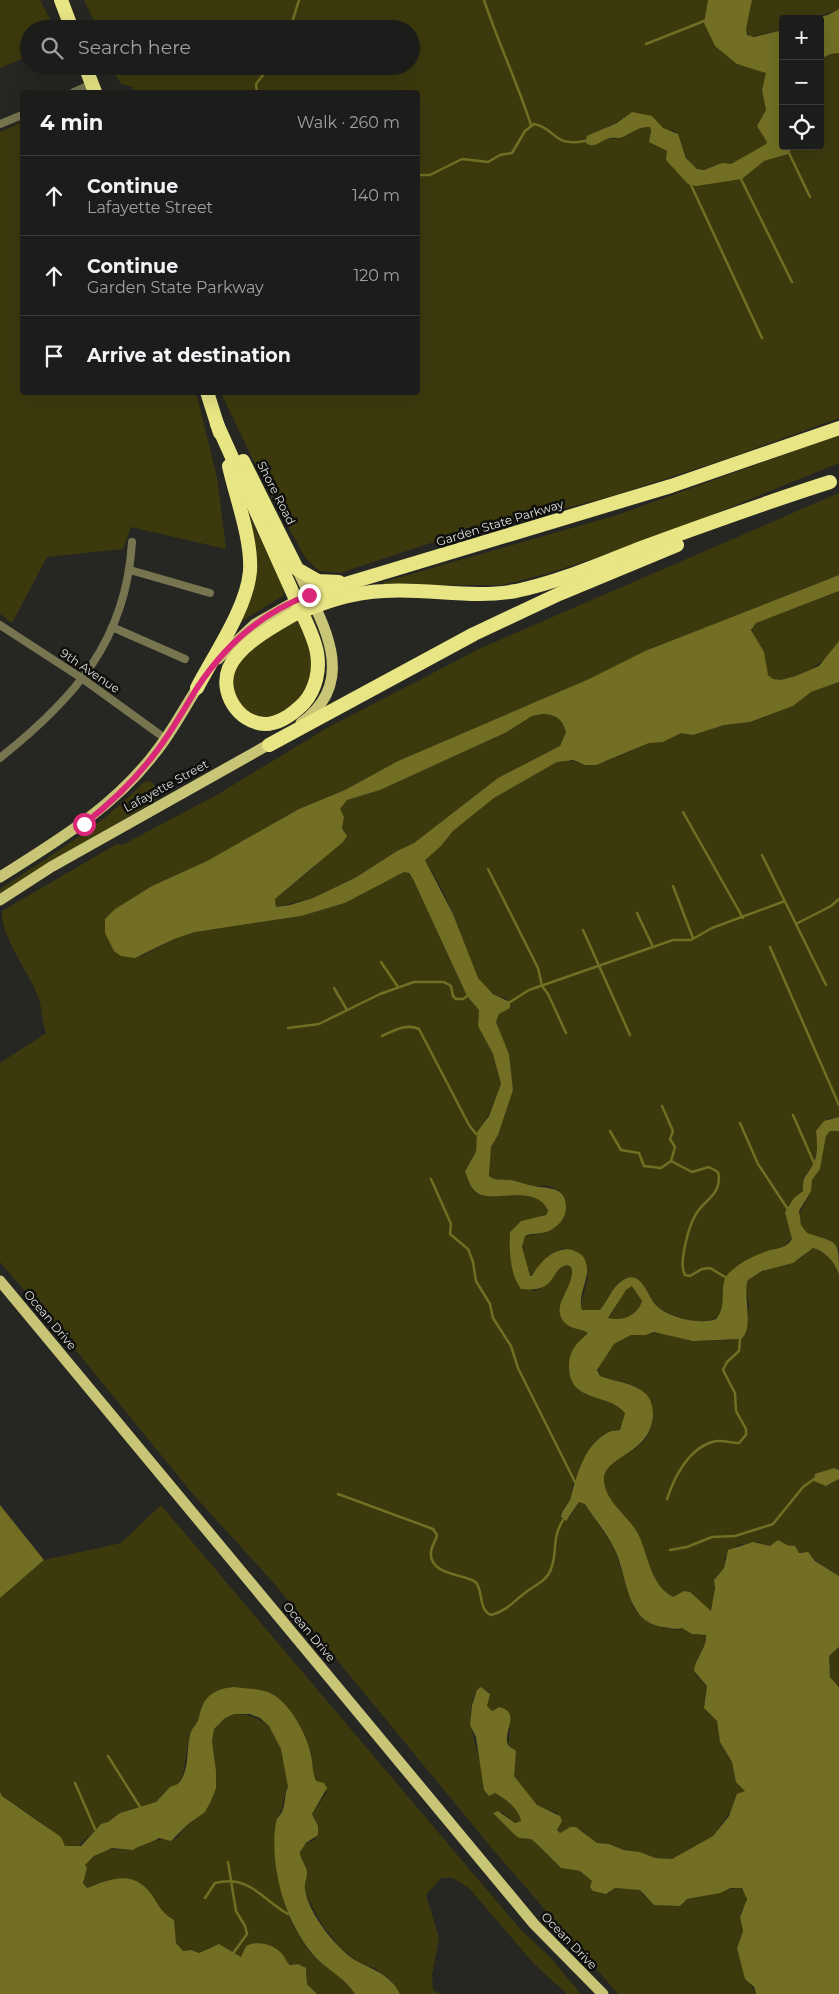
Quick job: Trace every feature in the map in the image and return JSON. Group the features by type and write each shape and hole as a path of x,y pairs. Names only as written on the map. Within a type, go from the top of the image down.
{"highway":[{"path":"61,0 69,20"},
{"path":"89,75 94,88"},
{"path":"197,688 244,599 250,570 247,542 208,395"},
{"name":"Shore Road","path":"212,395 297,569"},
{"path":"217,424 305,603 317,654 318,668 313,688 301,706 285,718 267,724 248,719 239,712 230,700 227,680 230,668 236,658 256,640 305,603 374,591 491,593 529,588 558,580 751,507 835,480"},
{"name":"Garden State Parkway","path":"305,603 347,583 671,486 839,428"},
{"path":"269,746 392,676 503,620 588,581 835,480"},
{"path":"297,569 318,581 347,583"}],"main road":[{"name":"Shore Road","path":"297,569 305,603"},
{"name":"Garden State Parkway","path":"197,688 219,658 247,630 305,603"},
{"name":"Lafayette Street","path":"0,900 67,858 269,746 310,716 324,698 330,684 333,662 331,646 305,603"},
{"name":"Lafayette Street","path":"0,876 95,815 132,780 166,739 197,688"},
{"name":"Ocean Drive","path":"0,1282 534,1924 603,1994"}],"street":[{"path":"0,124 20,116"},
{"path":"0,758 53,714 83,679 97,659 124,600 130,570 132,542"},
{"path":"130,570 210,593"},
{"name":"9th Avenue","path":"0,625 83,679 166,739"},
{"path":"112,627 185,659"}],"shaded area":[{"path":"0,0 40,0 50,20 20,20 20,60 0,68"},
{"path":"84,0 708,0 705,16 737,64 766,73 762,90 766,110 757,126 768,142 731,164 714,166 704,170 697,168 688,159 674,130 666,130 642,114 632,113 609,125 608,139 622,138 637,129 650,127 651,143 667,151 666,160 675,168 703,185 723,180 742,179 764,161 779,156 788,150 824,150 824,57 839,53 839,418 732,457 616,495 431,543 340,573 319,571 305,557 267,489 222,395 420,395 420,90 133,90 133,87 121,84 116,75 420,75 420,20 94,20"},
{"path":"708,0 752,0 746,29 747,35 754,37 779,31 779,150 791,150 788,154 764,161 742,179 696,186 688,184 666,160 667,151 649,142 650,127 639,129 621,138 607,139 595,145 585,142 587,136 617,123 632,112 652,116 663,128 678,134 686,158 697,169 704,170 722,163 731,164 766,144 767,142 757,126 766,110 762,90 766,73 737,64 715,46 704,23"},
{"path":"752,0 839,0 839,9 825,14 779,15 779,31 749,37 746,29"},
{"path":"839,9 839,53 824,57 824,16"},
{"path":"20,123 20,395 196,395 217,477 226,549 131,527 123,549 47,557 12,623 0,614 0,132"},
{"path":"839,435 839,463 650,540 546,574 502,585 384,585 383,582 617,515"},
{"path":"839,493 839,575 645,651 589,679 398,761 345,790 299,809 207,861 152,886 115,909 142,956 174,939 195,932 301,916 345,903 407,872 413,879 467,996 479,1010 478,1026 493,1054 501,1085 488,1116 477,1132 476,1152 465,1170 468,1180 478,1194 485,1196 525,1196 535,1198 543,1203 548,1211 546,1215 521,1221 510,1232 512,1266 533,1291 545,1286 563,1267 568,1265 571,1267 570,1283 562,1297 569,1326 587,1331 588,1333 578,1344 569,1361 571,1378 582,1392 609,1402 625,1413 620,1430 611,1431 602,1436 591,1448 573,1484 571,1497 562,1511 561,1519 569,1518 580,1501 585,1504 614,1548 634,1609 648,1622 657,1626 675,1630 682,1628 696,1635 706,1634 705,1646 697,1658 695,1674 707,1686 704,1705 706,1711 717,1721 720,1742 732,1762 736,1782 745,1791 713,1836 672,1859 655,1858 640,1852 597,1843 580,1829 570,1827 560,1833 557,1830 561,1823 557,1813 536,1804 513,1774 512,1767 516,1755 513,1748 508,1744 510,1728 497,1707 492,1711 487,1707 489,1691 479,1688 473,1698 471,1722 484,1785 511,1804 516,1809 521,1821 515,1823 502,1812 493,1812 522,1838 531,1839 561,1868 580,1871 608,1894 615,1888 640,1890 644,1896 657,1905 680,1906 685,1900 740,1887 746,1893 746,1903 740,1914 743,1931 738,1945 738,1953 743,1965 744,1974 756,1994 618,1994 495,1852 272,1581 192,1493 74,1348 0,1262 0,1063 46,1033 39,999 11,944 3,921 2,911 117,844 122,845 215,796 327,728 481,648"},
{"path":"246,509 283,587 284,595 242,621 254,589 255,554"},
{"path":"839,575 839,591 756,623 751,630 764,652 768,675 773,679 781,680 819,666 839,641 839,682 811,692 793,706 750,722 724,725 693,735 681,733 663,742 649,743 596,765 585,765 573,760 557,762 494,798 453,831 441,846 425,860 453,914 478,978 493,994 510,1002 510,1008 499,1014 496,1022 509,1054 513,1090 498,1135 491,1147 489,1176 491,1178 556,1190 564,1196 566,1209 561,1221 548,1232 525,1236 522,1247 530,1276 532,1276 541,1263 560,1250 567,1249 582,1255 586,1262 587,1276 581,1296 582,1310 600,1310 619,1283 629,1278 634,1278 639,1280 655,1304 667,1313 693,1321 716,1319 722,1307 724,1283 729,1273 749,1259 782,1247 792,1239 785,1212 794,1198 803,1191 804,1179 816,1157 816,1131 824,1121 839,1117 839,1131 830,1131 826,1136 820,1169 812,1180 811,1191 799,1211 801,1225 807,1233 835,1244 839,1254 839,1275 829,1258 813,1248 793,1263 762,1271 748,1280 746,1294 748,1319 745,1334 741,1339 693,1341 654,1332 646,1335 631,1335 614,1344 597,1370 600,1376 641,1390 648,1396 653,1409 650,1429 644,1439 611,1465 605,1472 604,1481 609,1497 640,1538 655,1579 666,1592 673,1597 684,1591 690,1592 711,1611 715,1588 714,1580 724,1568 728,1550 753,1542 770,1546 778,1540 787,1545 795,1546 799,1553 808,1552 815,1561 839,1576 839,1647 829,1656 830,1677 839,1687 839,1994 756,1994 754,1987 745,1979 737,1948 743,1931 740,1917 747,1899 742,1888 731,1888 720,1893 687,1899 680,1906 654,1905 640,1890 615,1888 606,1894 593,1891 590,1887 592,1881 580,1871 561,1868 531,1839 519,1838 514,1834 493,1813 498,1811 515,1823 521,1821 518,1812 503,1798 495,1793 489,1796 484,1790 476,1737 470,1725 472,1705 477,1690 481,1687 490,1694 487,1706 492,1711 499,1707 509,1713 510,1722 507,1742 516,1751 514,1776 537,1805 560,1816 562,1821 557,1830 560,1833 570,1827 576,1827 597,1843 640,1852 655,1858 672,1859 713,1836 729,1816 737,1794 745,1791 736,1782 732,1762 720,1742 717,1721 704,1708 707,1686 694,1671 696,1661 705,1645 706,1635 692,1634 682,1628 663,1627 651,1623 642,1617 630,1597 612,1544 585,1504 579,1502 566,1521 561,1517 570,1500 583,1460 601,1437 610,1431 620,1430 625,1413 609,1402 582,1392 575,1386 571,1378 570,1355 577,1344 588,1333 567,1325 560,1315 561,1302 572,1274 571,1267 567,1265 561,1268 542,1288 521,1289 514,1277 510,1254 510,1232 521,1221 546,1215 548,1211 543,1203 535,1198 525,1196 486,1196 479,1194 471,1187 468,1180 465,1171 476,1152 477,1132 489,1116 501,1084 493,1054 478,1026 479,1010 467,996 409,873 404,872 345,903 301,916 195,932 174,939 135,958 121,956 114,951 105,933 105,919 115,909 152,886 207,861 299,809 345,790 398,761 589,679 645,651","holes":["543,714 555,716 563,723 566,732 560,746 498,778 414,843 397,851 355,878 313,898 276,907 275,899 343,842 347,836 342,828 344,817 340,809 347,800 380,790 507,732 532,716","632,1286 642,1301 640,1306 633,1314 624,1318 608,1318 626,1290"]},
{"path":"839,591 839,641 829,656 800,675 790,679 781,680 770,677 767,672 764,655 753,634 752,627 756,623"},
{"path":"299,620 314,659 311,678 306,688 294,705 280,714 265,717 251,714 240,706 232,694 231,680 237,665 257,644"},
{"path":"839,682 839,1117 827,1119 816,1135 818,1147 812,1167 803,1178 803,1191 797,1195 791,1230 792,1238 781,1249 762,1253 724,1281 722,1312 709,1320 689,1320 670,1314 653,1302 639,1282 630,1278 625,1278 616,1285 600,1310 582,1310 581,1304 588,1277 565,1248 554,1252 546,1259 532,1277 524,1258 523,1240 525,1236 543,1233 563,1220 565,1204 562,1194 553,1187 531,1186 515,1180 497,1179 489,1176 491,1147 498,1135 513,1090 509,1054 496,1022 499,1014 508,1009 506,998 495,994 478,978 472,967 450,907 426,862 426,858 441,846 453,831 494,798 557,762 568,760 581,764 607,761 649,743 681,733 693,735 724,725 750,722 793,706 811,692"},
{"path":"543,714 555,716 563,723 566,732 560,746 498,778 414,843 397,851 355,878 313,898 276,907 275,899 312,869 346,832 342,828 344,817 340,809 347,800 380,790 507,732 532,716"},
{"path":"149,781 157,789 156,800 0,893 0,889 93,826 128,798 144,782"},
{"path":"830,1131 839,1131 839,1250 835,1244 807,1234 801,1225 799,1215 808,1196 812,1180 820,1169 826,1136"},
{"path":"813,1248 829,1258 839,1275 839,1470 834,1468 827,1471 828,1486 839,1479 839,1576 802,1551 799,1553 792,1545 778,1543 770,1546 757,1542 738,1545 725,1557 724,1568 715,1578 713,1609 709,1611 690,1592 684,1591 672,1597 659,1586 640,1539 609,1497 604,1481 608,1468 612,1463 642,1443 650,1430 652,1416 649,1401 639,1389 630,1384 600,1376 598,1366 614,1344 631,1335 646,1335 660,1332 693,1341 734,1340 746,1333 749,1305 746,1290 748,1280 759,1273 791,1263"},
{"path":"632,1286 642,1301 637,1310 623,1319 608,1318 624,1292"},
{"path":"834,1468 839,1470 839,1479 826,1486 814,1481 815,1474"},
{"path":"0,1505 44,1560 0,1598"},
{"path":"161,1505 521,1930 549,1956 581,1994 567,1994 534,1964 469,1888 453,1878 441,1878 426,1895 439,1938 432,1975 433,1990 441,1994 400,1994 391,1980 374,1968 361,1964 340,1947 323,1926 308,1899 305,1888 306,1866 300,1855 303,1846 315,1839 318,1826 312,1814 327,1792 316,1781 311,1768 312,1756 304,1735 287,1706 281,1700 263,1690 215,1691 201,1707 198,1721 190,1732 183,1775 178,1784 165,1792 156,1802 120,1813 101,1825 77,1847 65,1846 55,1833 2,1796 0,1792 0,1598 44,1560 121,1543"},
{"path":"839,1647 839,1687 830,1677 829,1656"},
{"path":"234,1687 268,1692 279,1698 302,1729 312,1758 316,1781 324,1783 327,1788 312,1814 318,1826 318,1835 306,1843 300,1852 307,1870 305,1887 307,1899 318,1921 335,1942 353,1959 379,1972 393,1983 400,1994 355,1994 346,1983 316,1958 301,1939 286,1907 277,1873 275,1855 274,1838 276,1822 282,1811 288,1787 281,1749 269,1726 260,1718 250,1714 234,1714 225,1718 214,1729 212,1741 216,1788 205,1812 187,1825 171,1841 159,1838 133,1850 112,1848 94,1856 85,1865 87,1868 83,1883 87,1888 109,1880 132,1879 146,1888 161,1909 174,1920 176,1943 183,1951 191,1950 199,1953 219,1944 241,1957 246,1946 256,1943 266,1944 279,1951 290,1965 298,1964 306,1968 307,1984 317,1994 0,1994 0,1792 2,1796 61,1837 65,1846 81,1846 101,1824 108,1822 120,1813 156,1802 170,1787 178,1784 186,1767 191,1733 203,1704 215,1692"},
{"path":"234,1714 256,1718 264,1723 277,1737 281,1746 288,1787 278,1816 280,1871 285,1903 299,1935 310,1952 346,1982 355,1994 317,1994 307,1984 307,1972 298,1964 287,1964 284,1957 239,1957 219,1944 198,1953 191,1950 183,1951 176,1943 174,1920 159,1909 146,1888 111,1879 87,1888 83,1882 87,1868 85,1865 102,1852 112,1849 133,1850 153,1841 176,1839 187,1825 194,1821 215,1760 212,1741 214,1729 225,1718"}],"waterway":[{"path":"293,20 299,0"},
{"path":"484,0 531,125"},
{"path":"646,44 704,21"},
{"path":"257,90 256,84 263,75"},
{"path":"420,175 430,175 462,159 488,162 500,155 512,153 525,131 534,124 542,126 560,140 566,142 585,141"},
{"path":"789,153 810,197"},
{"path":"741,179 792,282"},
{"path":"691,185 762,338"},
{"path":"683,812 743,918"},
{"path":"762,855 826,985"},
{"path":"488,869 538,968 542,986 548,994 566,1033"},
{"path":"673,886 693,938"},
{"path":"796,924 831,906 839,899"},
{"path":"510,1002 529,990 673,940 691,940 712,928 785,901"},
{"path":"637,913 653,947"},
{"path":"583,930 630,1035"},
{"path":"770,947 839,1105"},
{"path":"381,962 398,987"},
{"path":"288,1028 319,1024 380,994 414,982 444,982 451,986 453,996 456,999 463,999 467,996"},
{"path":"334,988 347,1010"},
{"path":"382,1036 404,1027 419,1029 469,1125 476,1134"},
{"path":"610,1131 621,1150 639,1153 644,1166 661,1168 671,1161 675,1147 670,1139 673,1131 662,1106"},
{"path":"793,1115 814,1163"},
{"path":"740,1123 758,1164 787,1208"},
{"path":"671,1161 692,1172 709,1167 718,1172 719,1180 716,1191 696,1214 690,1227 685,1244 683,1270 685,1275 690,1276 702,1269 710,1268 725,1277"},
{"path":"431,1179 451,1224 450,1234 468,1249 473,1262 476,1281 490,1304 493,1318 511,1346 518,1368 575,1482"},
{"path":"667,1499 683,1465 696,1451 715,1441 739,1443 746,1435 746,1429 736,1411 735,1393 723,1370 727,1362 739,1351 740,1339"},
{"path":"670,1550 687,1547 712,1537 735,1536 773,1524 803,1487 814,1479"},
{"path":"338,1494 433,1529 437,1535 431,1550 432,1561 443,1571 474,1581 479,1588 483,1606 487,1613 491,1615 506,1608 547,1577 553,1563 557,1534 563,1520"},
{"path":"108,1756 140,1807"},
{"path":"75,1783 95,1829"},
{"path":"228,1862 236,1911 245,1926 247,1934 234,1952"},
{"path":"205,1898 215,1883 238,1882 255,1890 288,1914"}],"route":[{"path":"84,824 116,797 156,752 174,728 205,676 227,649 263,618 309,595"}]}
